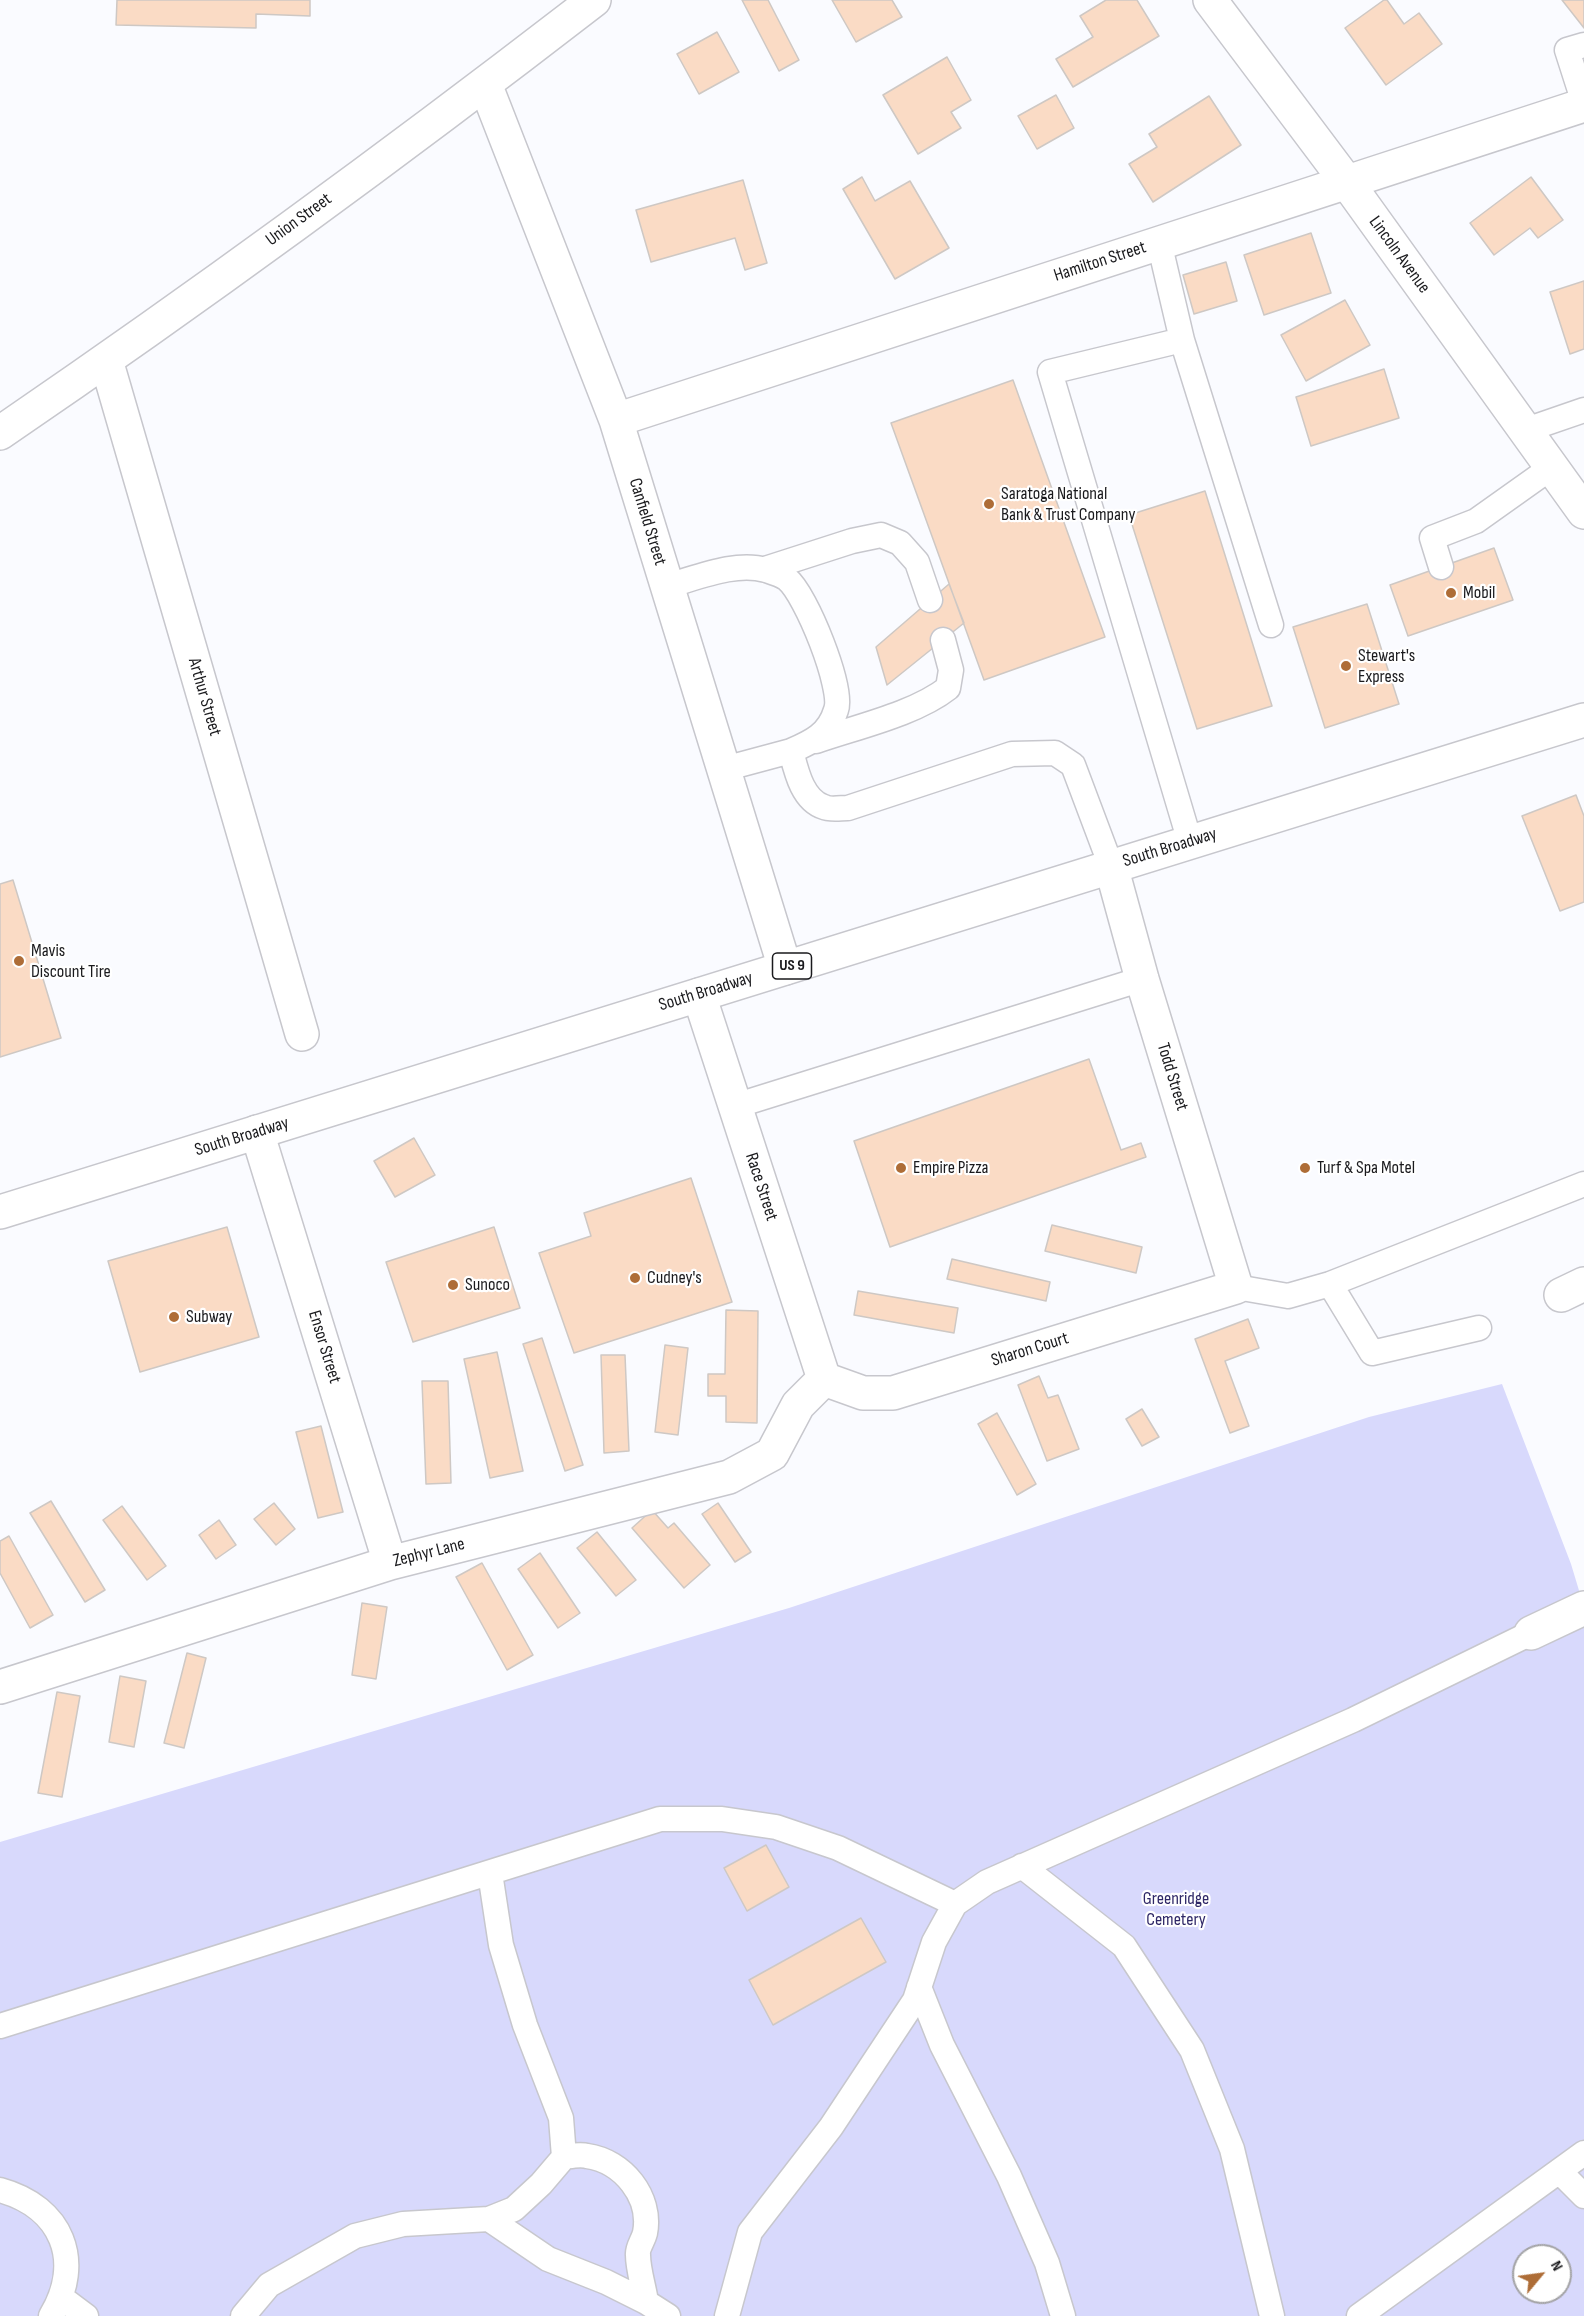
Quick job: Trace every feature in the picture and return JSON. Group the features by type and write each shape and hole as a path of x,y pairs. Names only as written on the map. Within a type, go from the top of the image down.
{"street":[{"name":"Union Street","path":"0,433 106,360 485,84 594,0"},
{"name":"Lincoln Avenue","path":"1210,0 1346,181 1584,512"},
{"name":"Canfield Street","path":"485,84 616,420 785,968"},
{"name":"Hamilton Street","path":"616,420 1584,104"},
{"name":"Arthur Street","path":"106,360 302,1034"},
{"name":"South Broadway","path":"0,1212 1584,720"},
{"name":"Todd Street","path":"1111,866 1142,979 1236,1287"},
{"name":"Race Street","path":"699,994 824,1379"},
{"name":"Ensor Street","path":"257,1132 390,1563"},
{"name":"Sharon Court","path":"824,1379 863,1394 893,1392 1236,1287"},
{"name":"Zephyr Lane","path":"0,1688 390,1563 729,1478 772,1454 798,1405 824,1379"},
{"path":"1531,1633 1584,1608"}],"lane":[{"path":"1584,45 1567,50 1584,104"},
{"path":"1159,242 1182,340 1271,625"},
{"path":"1182,340 1050,372 1190,842"},
{"path":"1526,430 1584,410"},
{"path":"1442,567 1432,538 1476,521 1552,467"},
{"path":"765,569 852,541 881,535 900,543 916,562 930,600"},
{"path":"667,586 739,567 765,569 787,579 804,601 833,679 838,708 829,728 814,741"},
{"path":"724,769 790,752 814,741 934,698 948,688 951,670 943,640"},
{"path":"790,752 799,779 810,799 824,808 848,808 1012,754 1055,753 1073,765 1111,866"},
{"path":"735,1106 1142,979"},
{"path":"1236,1287 1288,1296 1330,1284 1584,1184"},
{"path":"1330,1284 1372,1353 1479,1328"},
{"path":"727,2316 750,2232 831,2127 915,2000 934,1942 955,1904 987,1882 1353,1720 1531,1633"},
{"path":"0,2026 660,1820 722,1819 776,1827 838,1848 955,1904"},
{"path":"1022,1866 1124,1946 1192,2050 1233,2149 1272,2316"},
{"path":"490,1874 501,1945 525,2025 561,2118 564,2157"},
{"path":"919,1987 942,2045 1009,2176 1042,2252 1063,2316"},
{"path":"1359,2316 1584,2153"},
{"path":"243,2316 269,2285 355,2236 403,2224 489,2219 514,2209 541,2184 564,2157 586,2155 606,2161 625,2173 638,2190 645,2211 645,2233 637,2254 646,2302"},
{"path":"1559,2171 1584,2196"},
{"path":"0,2190 19,2195 40,2208 55,2227 65,2249 67,2274 56,2307 86,2316"},
{"path":"489,2219 549,2259 606,2282 668,2316"}],"green space":[{"name":"Greenridge Cemetery","path":"1502,1384 1571,1564 1584,1607 1584,2316 0,2316 0,1842 789,1608 1369,1417"}],"building":[{"path":"117,0 310,0 310,16 256,14 256,28 116,25"},
{"path":"742,0 768,0 799,60 779,71"},
{"path":"832,0 892,0 902,17 856,42"},
{"path":"1106,0 1137,0 1159,36 1073,87 1056,59 1093,37 1080,16"},
{"path":"1387,0 1404,24 1419,13 1442,44 1386,85 1345,28"},
{"path":"1562,0 1584,0 1584,28"},
{"path":"717,32 739,72 699,94 677,54"},
{"path":"947,57 971,100 951,112 961,128 918,154 883,95"},
{"path":"1056,95 1074,128 1037,149 1018,116"},
{"path":"1209,96 1241,145 1153,202 1129,164 1157,147 1149,134"},
{"path":"862,177 875,201 910,181 949,248 895,279 843,189"},
{"path":"1531,177 1563,220 1538,238 1530,228 1494,255 1470,223"},
{"path":"743,180 767,263 745,270 735,238 651,262 636,210"},
{"path":"1311,233 1331,293 1264,315 1244,255"},
{"path":"1226,262 1237,301 1194,314 1183,275"},
{"path":"1584,281 1584,349 1570,354 1550,292"},
{"path":"1345,300 1370,345 1306,381 1281,335"},
{"path":"1384,369 1399,418 1311,446 1296,397"},
{"name":"Saratoga National Bank & Trust Company","path":"1013,380 1105,637 984,680 891,423"},
{"path":"1205,491 1272,706 1197,729 1129,515"},
{"name":"Mobil","path":"1494,548 1513,600 1408,636 1390,585"},
{"path":"949,584 964,623 887,685 876,647"},
{"name":"Stewart's Express","path":"1367,604 1399,704 1325,728 1293,627"},
{"path":"1576,795 1584,816 1584,902 1560,911 1522,816"},
{"name":"Mavis Discount Tire","path":"13,880 61,1038 0,1057 0,884"},
{"path":"1089,1059 1121,1150 1141,1143 1146,1157 890,1247 854,1141"},
{"path":"414,1138 435,1175 395,1197 374,1161"},
{"name":"Cudney's","path":"691,1178 732,1302 574,1353 539,1253 591,1236 584,1213"},
{"path":"1052,1225 1142,1247 1136,1273 1045,1251"},
{"path":"227,1227 259,1337 140,1372 108,1261"},
{"name":"Sunoco","path":"494,1227 520,1308 413,1342 386,1262"},
{"path":"952,1259 1050,1282 1046,1301 947,1279"},
{"path":"858,1291 958,1308 954,1333 854,1315"},
{"path":"726,1310 758,1311 757,1423 726,1422 726,1396 708,1396 708,1374 725,1374"},
{"path":"1248,1319 1259,1348 1225,1361 1249,1426 1230,1433 1195,1339"},
{"path":"542,1338 583,1465 565,1471 523,1344"},
{"path":"665,1345 688,1348 678,1435 655,1432"},
{"path":"497,1352 523,1471 490,1478 464,1359"},
{"path":"601,1355 625,1355 629,1451 604,1453"},
{"path":"1039,1376 1048,1398 1058,1395 1079,1449 1047,1461 1018,1385"},
{"path":"422,1381 448,1381 451,1483 426,1484"},
{"path":"1142,1409 1159,1437 1142,1446 1126,1419"},
{"path":"997,1413 1036,1484 1017,1495 978,1424"},
{"path":"321,1426 343,1512 318,1518 296,1432"},
{"path":"51,1501 105,1590 85,1602 30,1513"},
{"path":"274,1503 295,1529 276,1545 254,1519"},
{"path":"718,1503 751,1552 735,1562 702,1514"},
{"path":"122,1506 166,1566 147,1580 103,1520"},
{"path":"652,1510 668,1528 674,1523 710,1565 684,1588 632,1528"},
{"path":"219,1520 236,1545 216,1559 199,1535"},
{"path":"597,1532 636,1580 616,1596 577,1548"},
{"path":"9,1536 53,1615 30,1628 0,1573 0,1541"},
{"path":"540,1553 580,1613 558,1628 518,1569"},
{"path":"482,1563 533,1655 507,1670 456,1577"},
{"path":"362,1603 387,1607 376,1679 352,1675"},
{"path":"187,1653 206,1658 184,1748 164,1743"},
{"path":"120,1676 146,1681 134,1747 109,1742"},
{"path":"57,1692 80,1696 62,1797 38,1793"},
{"path":"766,1845 789,1887 747,1911 724,1868"},
{"path":"861,1918 886,1962 773,2025 749,1980"}],"place":[{"name":"Saratoga National Bank & Trust Company","path":"989,504"},
{"name":"Mobil","path":"1451,593"},
{"name":"Stewart's Express","path":"1346,666"},
{"name":"Mavis Discount Tire","path":"19,961"},
{"name":"Empire Pizza","path":"901,1168"},
{"name":"Turf & Spa Motel","path":"1305,1168"},
{"name":"Cudney's","path":"635,1278"},
{"name":"Sunoco","path":"453,1285"},
{"name":"Subway","path":"174,1317"}]}
